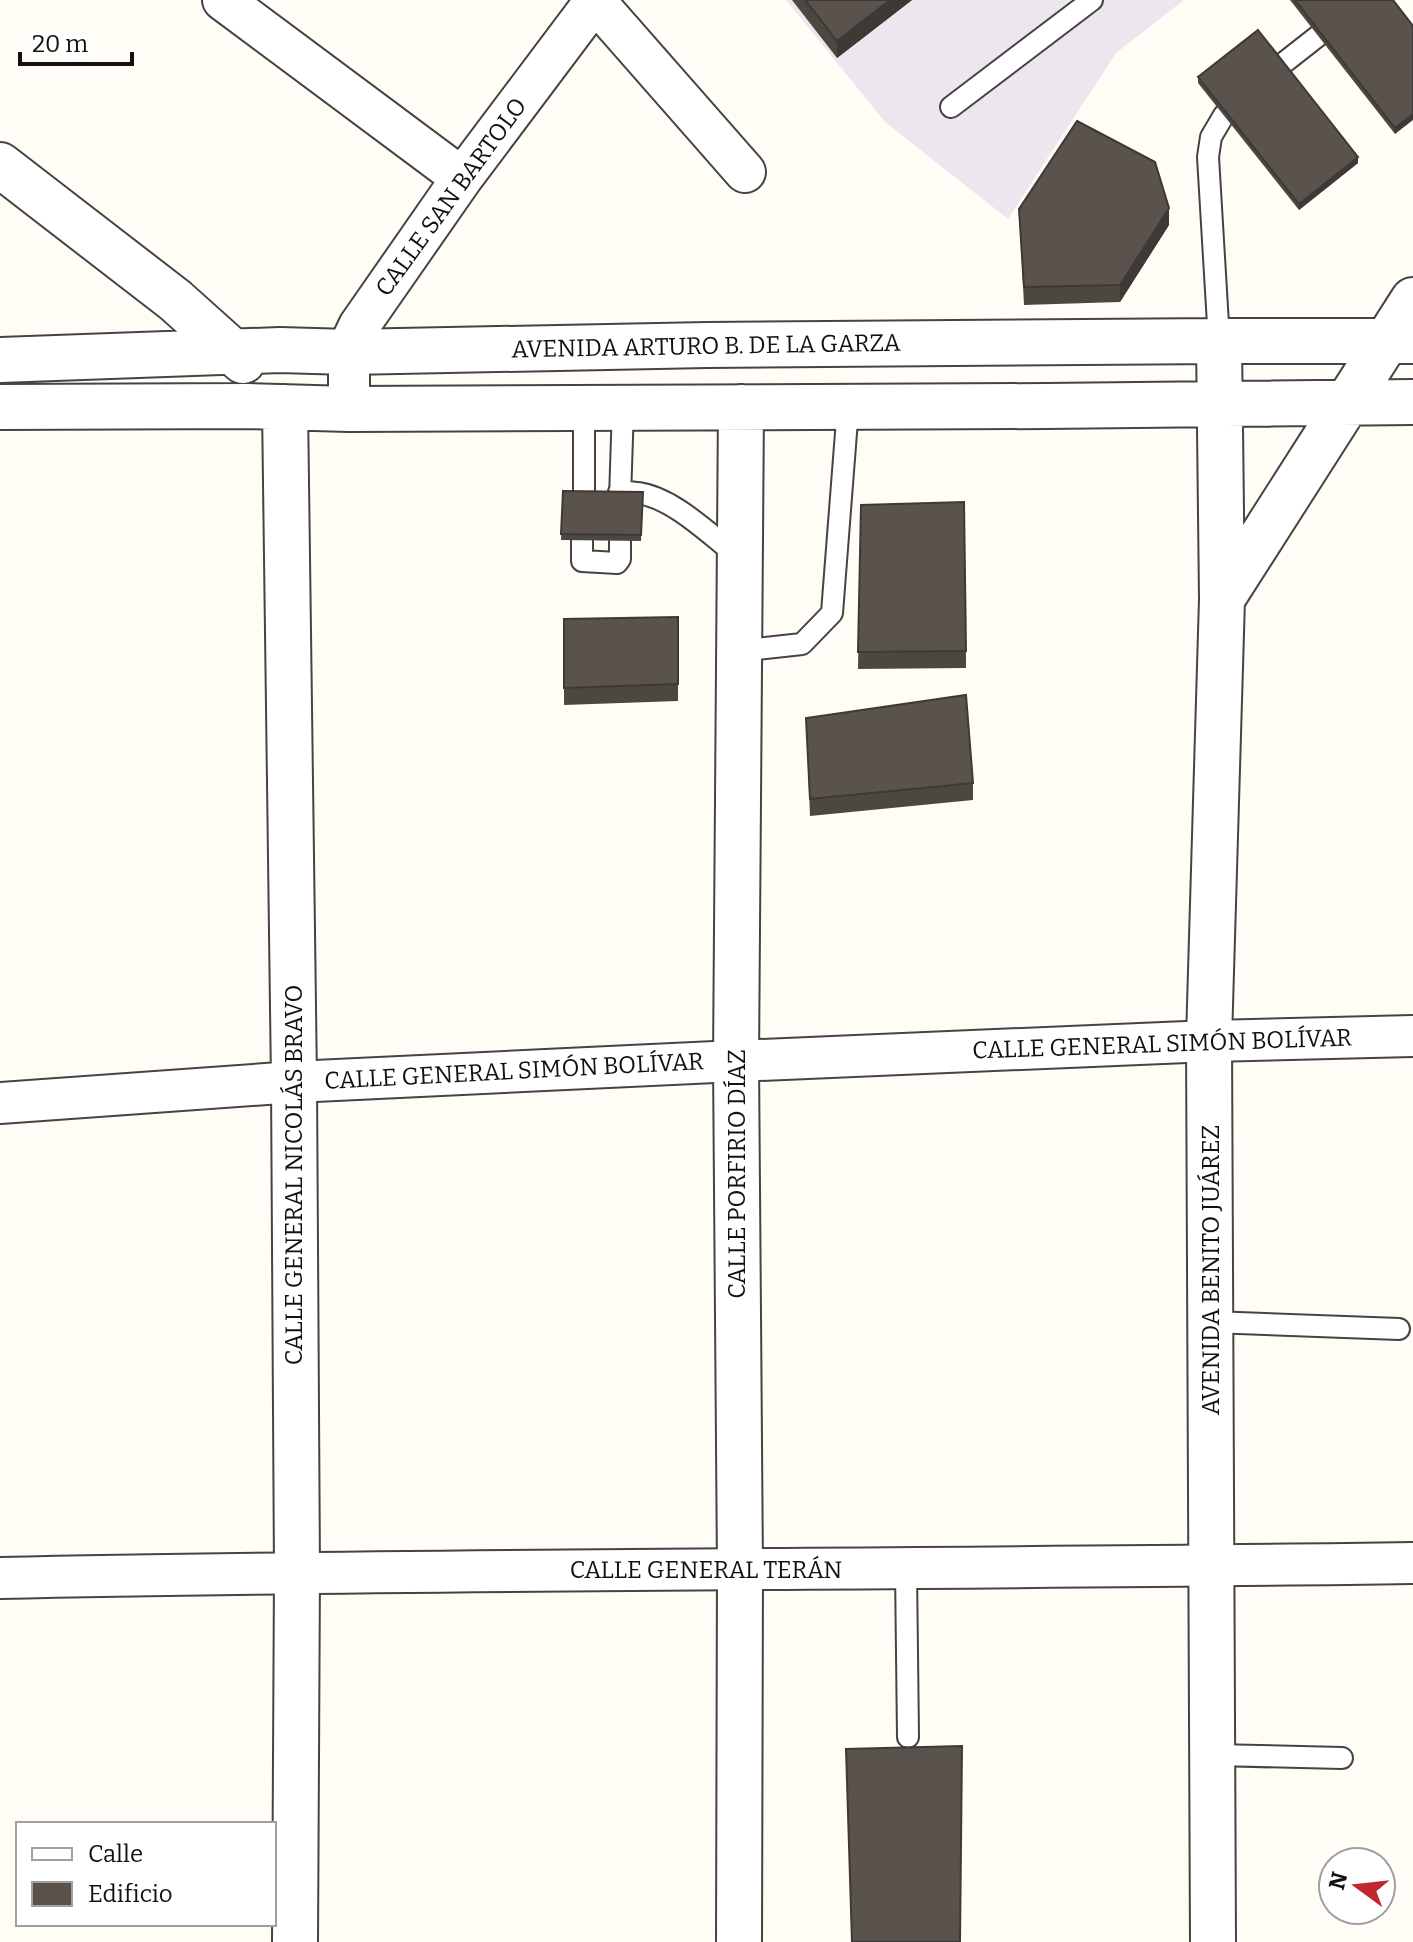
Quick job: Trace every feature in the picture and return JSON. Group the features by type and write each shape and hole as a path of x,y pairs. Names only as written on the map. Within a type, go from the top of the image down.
{"street":[{"path":"223,0 462,178"},
{"name":"CALLE SAN BARTOLO","path":"349,409 349,352 359,326 462,178 595,0 745,172"},
{"path":"0,165 175,300 233,351 285,407"},
{"path":"1222,599 1349,402 1400,342 1413,300"},
{"name":"AVENIDA BENITO JUÁREZ","path":"1213,1942 1210,1041 1222,599 1219,341"},
{"name":"AVENIDA ARTURO B. DE LA GARZA","path":"0,360 233,351 1400,342"},
{"path":"0,407 349,409 1413,402"},
{"name":"CALLE GENERAL NICOLÁS BRAVO","path":"285,407 294,1082 297,1572 295,1942"},
{"name":"CALLE PORFIRIO DÍAZ","path":"739,1942 736,1061 741,407"},
{"name":"CALLE GENERAL SIMÓN BOLÍVAR","path":"0,1103 294,1082 736,1061 1210,1041 1413,1036"},
{"name":"CALLE GENERAL TERÁN","path":"0,1578 297,1572 1413,1563"}],"lane":[{"path":"951,107 1092,0"},
{"path":"1281,65 1318,36"},
{"path":"1219,341 1208,157 1211,137 1224,115"},
{"path":"603,407 620,495 638,493 673,506 739,558"},
{"path":"584,497 603,407"},
{"path":"738,651 802,644 832,613 848,407"},
{"path":"582,540 582,561 617,563 620,559 620,541"},
{"path":"1211,1322 1399,1329"},
{"path":"906,1569 908,1737"},
{"path":"1213,1755 1342,1758"}],"shaded area":[{"path":"786,0 1184,0 1116,53 1008,219 885,122"}],"building":[{"path":"805,0 890,0 837,41"},
{"path":"1295,0 1393,0 1413,26 1413,114 1395,128"},
{"path":"1258,30 1358,157 1299,204 1198,77"},
{"path":"1077,121 1155,162 1169,208 1120,285 1024,287 1019,209"},
{"path":"563,491 643,492 641,535 561,534"},
{"path":"964,502 966,651 858,652 861,505"},
{"path":"678,617 678,684 564,688 564,619"},
{"path":"966,695 973,783 810,799 806,718"},
{"path":"962,1746 960,1942 852,1942 846,1749"}]}
